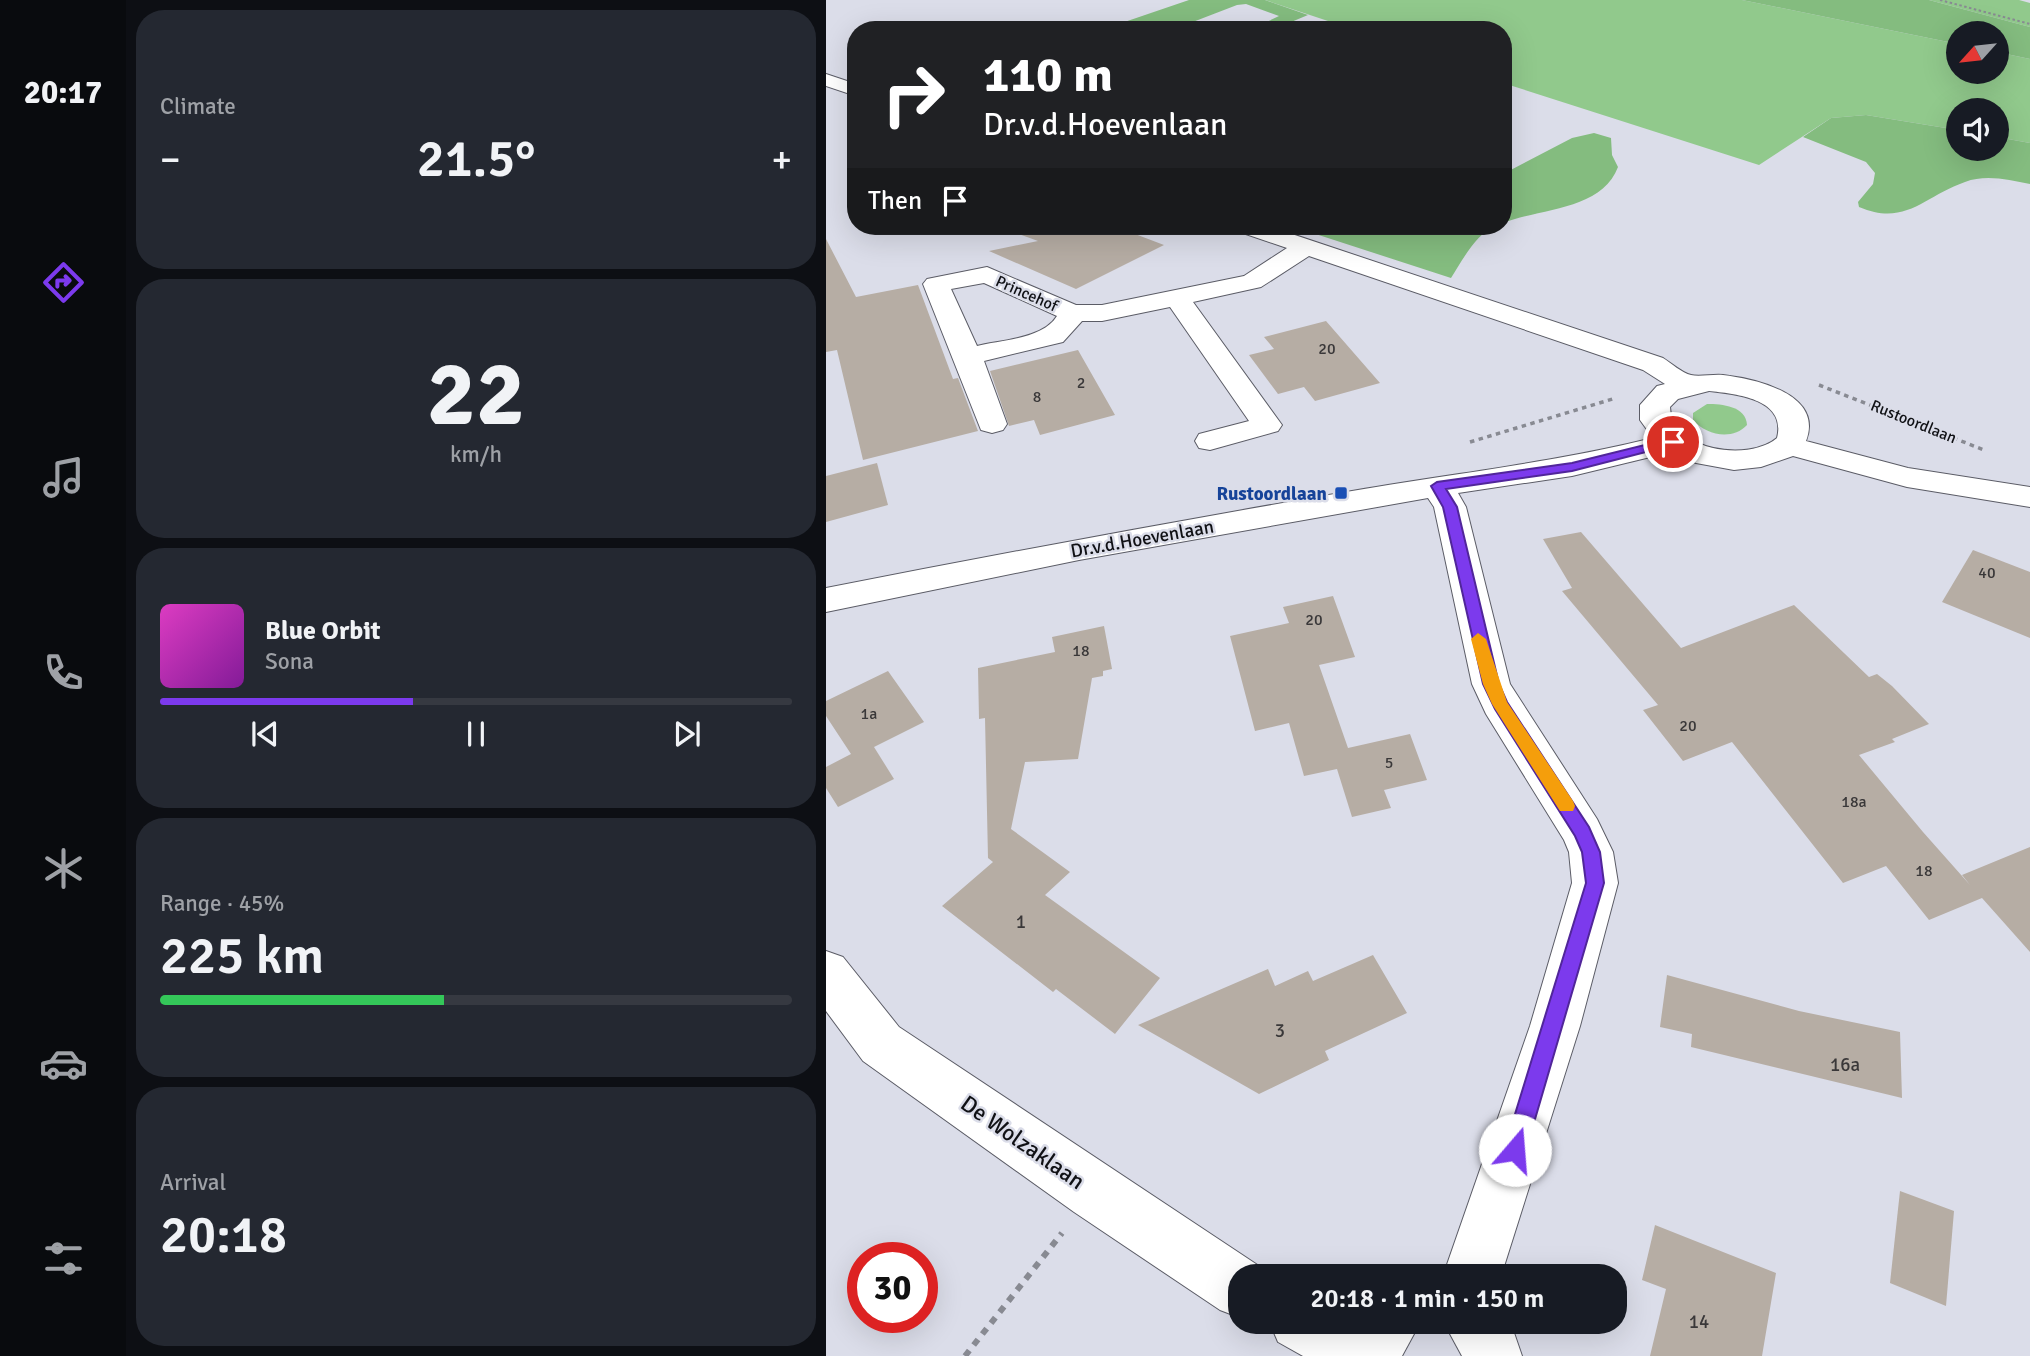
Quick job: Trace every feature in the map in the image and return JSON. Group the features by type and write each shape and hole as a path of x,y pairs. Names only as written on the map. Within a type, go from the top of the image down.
{"street":[{"path":"826,80 847,87"},
{"path":"1271,235 1653,364 1687,384"},
{"name":"Princehof","path":"992,424 968,357 936,284 987,275 1072,313 1102,313 1252,282 1306,247"},
{"path":"1177,298 1266,425 1210,441"},
{"name":"Princehof","path":"968,357 1053,336 1067,324 1072,313"},
{"path":"1727,383 1759,391 1783,406 1791,435 1765,457 1734,461 1701,455 1664,432 1655,410 1660,400 1687,384 1727,383"},
{"name":"Dr.v.d.Hoevenlaan","path":"826,600 1079,549 1448,484 1572,467 1664,432"},
{"path":"1791,435 1907,477 2030,496"},
{"path":"1448,484 1450,507 1491,684 1500,704 1582,832 1591,852 1595,883 1555,1026 1476,1264"},
{"name":"De Wolzaklaan","path":"826,973 881,1044 1094,1192 1228,1280"},
{"path":"1323,1334 1364,1356"},
{"path":"1373,1356 1381,1334"},
{"path":"1482,1334 1489,1343 1492,1356"}],"path":[{"path":"1940,0 2030,24"},
{"name":"Rustoordlaan","path":"1809,382 1859,399 1987,451"},
{"path":"965,1356 1094,1192"}],"green space":[{"path":"1189,0 1265,0 1308,15 1294,21 1269,21 1279,16 1246,4 1195,21 1127,21"},
{"path":"1265,0 1742,0 1946,42 1946,84 2009,84 2009,55 2030,59 2030,143 2009,139 2009,98 1946,98 1946,128 1866,115 1831,118 1759,165 1512,86 1512,21 1328,21"},
{"path":"1742,0 1929,0 2008,21 1946,21 1946,42"},
{"path":"1929,0 2019,0 2030,3 2030,27"},
{"path":"2009,21 2030,27 2030,59 2009,55"},
{"path":"1866,115 1946,128 1946,161 2009,161 2009,139 2030,143 2030,184 1981,178 1951,188 1902,212 1890,214 1859,207 1858,202 1873,184 1875,173 1866,162 1803,137 1831,118"},
{"path":"1594,133 1611,138 1612,155 1618,167 1610,181 1599,192 1585,200 1512,220 1512,169 1572,138"},
{"path":"1319,235 1482,235 1451,278"},
{"path":"1707,404 1738,410 1746,419 1747,425 1727,434 1705,429 1693,420 1693,413"}],"building":[{"path":"1022,235 1138,235 1164,245 1076,289 989,251 1038,241"},
{"path":"826,239 856,297 918,285 953,379 958,378 978,431 863,460 837,350 826,352"},
{"path":"1326,321 1380,383 1315,401 1304,387 1278,394 1249,355 1274,349 1264,337"},
{"path":"1078,350 1115,415 1040,435 1034,420 1009,426 990,371"},
{"path":"877,463 888,505 826,522 826,476"},
{"path":"1581,532 1681,648 1794,605 1869,677 1877,674 1892,686 1929,724 1892,739 1895,742 1859,755 1970,885 1962,875 2030,847 2030,952 1982,898 1929,920 1886,866 1843,883 1732,742 1683,761 1643,710 1658,705 1562,591 1572,588 1543,539"},
{"path":"1973,550 2030,572 2030,638 1942,602"},
{"path":"1333,596 1355,657 1319,665 1348,748 1410,734 1427,780 1384,790 1391,808 1352,817 1337,769 1304,776 1289,723 1255,731 1230,636 1289,623 1283,607"},
{"path":"1104,626 1112,669 1103,671 1103,676 1092,678 1078,759 1025,762 1011,829 1070,872 1045,895 1160,978 1115,1034 1056,989 1053,992 942,906 993,862 988,858 985,718 979,719 978,668 1055,652 1052,637"},
{"path":"888,671 924,722 874,747 894,779 838,807 826,788 826,767 851,754 826,716 826,701"},
{"path":"1373,955 1407,1013 1325,1051 1329,1060 1259,1094 1138,1025 1268,969 1275,986 1308,971 1313,981"},
{"path":"1667,975 1799,1011 1900,1032 1902,1098 1691,1047 1692,1034 1660,1027"},
{"path":"1900,1191 1954,1211 1946,1306 1890,1283"},
{"path":"1655,1225 1776,1273 1762,1356 1650,1356 1666,1289 1642,1280"}],"slow traffic":[{"path":"1478,639 1484,664 1500,704 1567,806"}],"place":[{"name":"Rustoordlaan","path":"1341,493"}],"route":[{"path":"1515,1150 1555,1026 1595,883 1591,852 1582,832 1500,704 1491,684 1467,592 1450,507 1437,486 1572,467 1673,442"}]}
